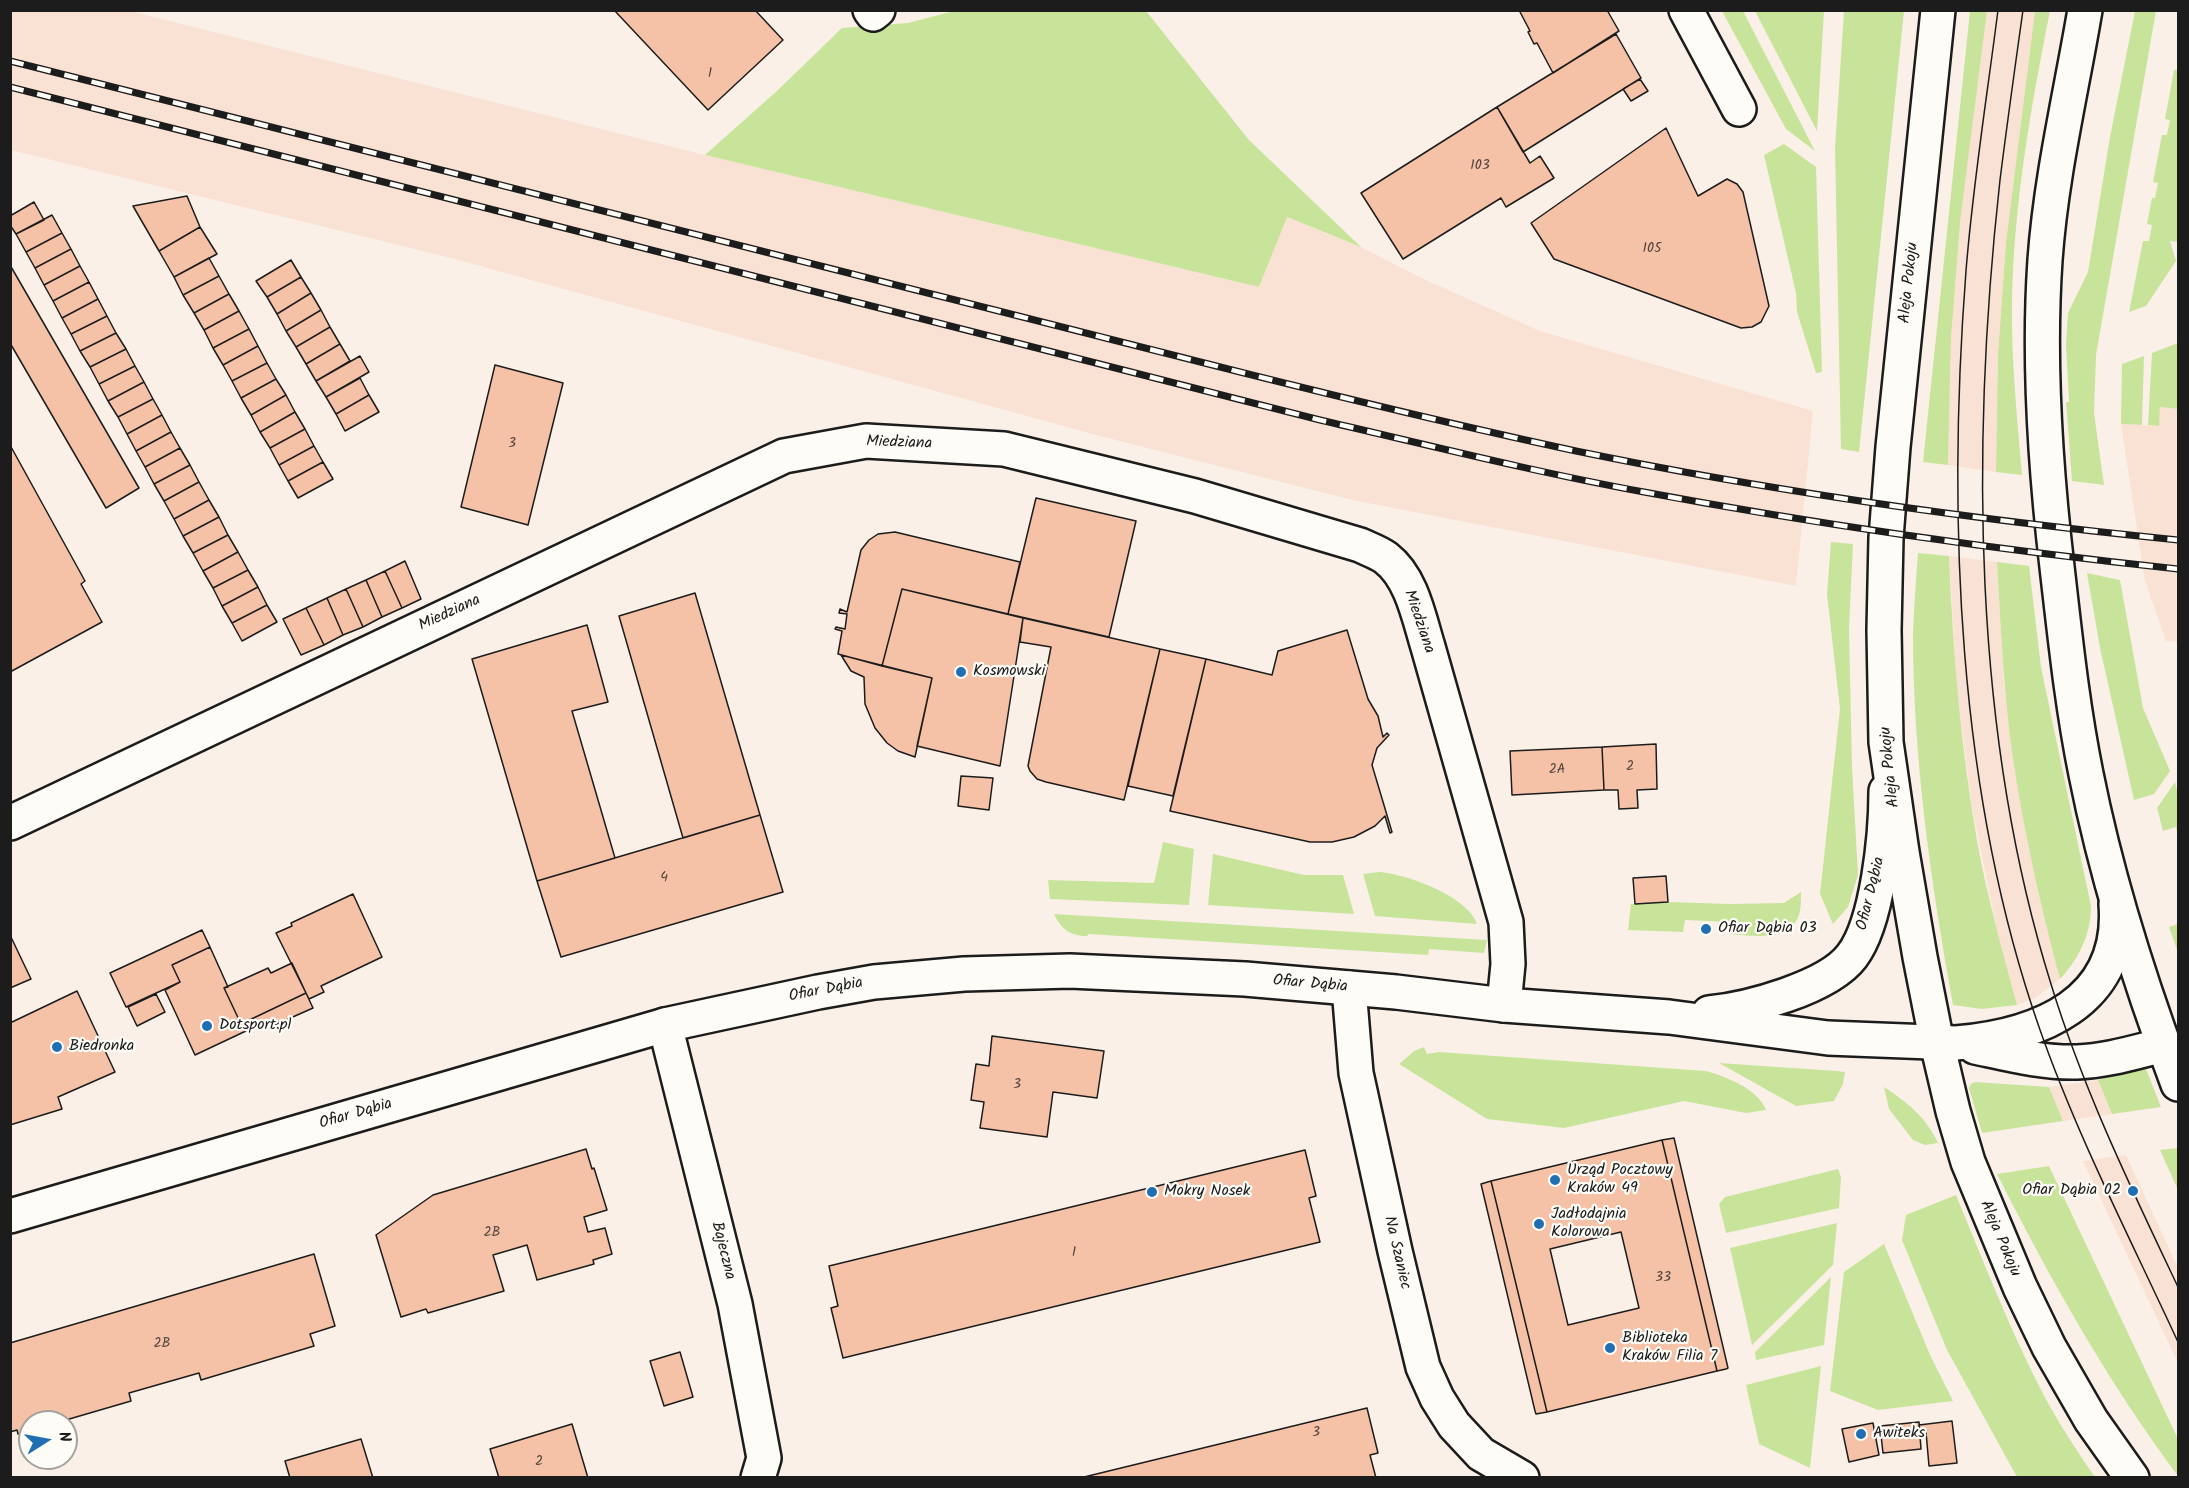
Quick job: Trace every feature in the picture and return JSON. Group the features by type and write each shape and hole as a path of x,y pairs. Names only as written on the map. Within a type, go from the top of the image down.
{"street":[{"path":"1686,10 1739,109"},
{"name":"Aleja Pokoju","path":"1938,10 1893,447 1886,538 1884,630 1886,742 1902,852 1946,1043 1953,1111 1968,1162 2020,1287 2049,1347 2091,1420 2132,1478"},
{"path":"2085,10 2045,257 2043,412 2051,516 2085,771 2115,894 2136,966 2171,1043 2178,1084"},
{"name":"Miedziana","path":"10,823 784,456 866,441 1004,449 1195,496 1360,545 1385,557 1396,568 1405,582 1418,614 1506,922 1508,964 1504,1005"},
{"name":"Ofiar Dąbia","path":"1669,1017 1725,1011 1771,1000 1806,988 1841,967 1852,956 1860,942 1870,913 1881,863 1886,800 1886,742"},
{"name":"Ofiar Dąbia","path":"1946,1043 2001,1038 2039,1026 2061,1015 2085,996 2113,952 2117,928 2115,894"},
{"name":"Ofiar Dąbia","path":"10,1216 665,1025 874,982 964,974 1070,971 1139,973 1349,988 1504,1005 1669,1017 1828,1038 1946,1043 2066,1062 2115,1058 2171,1043"},
{"name":"Na Szaniec","path":"1349,988 1356,1074 1423,1367 1437,1398 1454,1425 1481,1454 1522,1478"},
{"name":"Bajeczna","path":"665,1025 735,1304 764,1458 758,1478"}],"shaded area":[{"path":"11,11 130,11 705,155 1259,287 1286,217 1361,247 1428,281 1540,331 1813,411 1796,586 1352,500 1096,435 451,258 11,150"},
{"path":"1987,11 2035,11 2006,242 1998,354 1996,472 1948,465 1951,339 1960,223"},
{"path":"2160,407 2178,409 2178,642 2166,641 2145,581 2121,424 2158,426"},
{"path":"1949,556 1997,562 2004,684 2015,773 2030,854 2060,979 2035,998 2017,1005 1996,926 1972,807 1957,689"},
{"path":"2098,1080 2112,1114 2063,1121 2049,1087"},
{"path":"2126,1155 2178,1268 2178,1363 2083,1161"}],"green space":[{"path":"954,11 1146,11 1249,140 1361,247 1287,217 1259,287 705,155 779,89 842,28 908,23"},
{"path":"1722,11 1743,11 1815,151 1786,129"},
{"path":"1755,11 1824,11 1817,131"},
{"path":"1844,11 1904,11 1859,452 1841,449 1835,148"},
{"path":"1970,11 1987,11 1960,223 1951,339 1948,465 1923,462"},
{"path":"2035,11 2050,11 2025,155 2013,264 2012,344 2022,475 1996,472 1998,354 2006,242"},
{"path":"2135,11 2156,11 2096,355 2094,413 2104,485 2072,481 2066,402 2069,402 2066,345 2068,313 2088,272 2110,137"},
{"path":"2178,65 2178,242 2170,241 2176,261 2146,306 2129,312 2143,241 2149,241 2152,225 2147,224 2152,198 2155,198 2158,183 2153,182 2162,135 2167,135 2170,120 2165,119 2174,70 2177,70"},
{"path":"1784,144 1816,167 1822,372 1816,373 1797,312 1796,293 1764,155"},
{"path":"2178,343 2178,409 2160,407 2159,426 2148,425 2152,353"},
{"path":"2144,356 2142,425 2121,424 2122,364"},
{"path":"1831,542 1853,544 1849,628 1852,767 1858,875 1848,907 1833,924 1820,894 1840,709 1827,594"},
{"path":"1918,553 1949,556 1959,702 1972,810 1986,886 2017,1005 1982,1009 1953,1005 1937,913 1916,728 1913,634"},
{"path":"1997,562 2029,566 2041,667 2091,906 2089,926 2083,946 2060,979 2024,824 2011,746"},
{"path":"2087,573 2120,580 2143,708 2170,771 2154,794 2134,800 2100,648"},
{"path":"2175,782 2178,794 2178,837 2176,827 2163,831 2157,808"},
{"path":"1163,842 1194,849 1189,905 1050,899 1048,880 1154,883"},
{"path":"1213,854 1304,875 1343,875 1354,914 1208,905"},
{"path":"1379,872 1404,877 1435,888 1462,904 1477,924 1375,916 1363,874"},
{"path":"1801,892 1800,911 1796,921 1781,933 1760,936 1729,934 1729,922 1685,920 1683,932 1628,930 1631,904 1784,903"},
{"path":"1054,914 1487,940 1484,953 1429,949 1428,955 1088,934 1081,936 1067,931"},
{"path":"2178,924 2178,953 2169,927"},
{"path":"1424,1047 1427,1054 1439,1052 1706,1071 1732,1080 1749,1090 1766,1110 1746,1113 1684,1101 1564,1128 1487,1119 1399,1064 1414,1051"},
{"path":"1719,1063 1845,1072 1843,1084 1834,1101 1796,1106"},
{"path":"2139,1067 2146,1069 2161,1107 2112,1114 2098,1080"},
{"path":"1975,1082 2049,1087 2063,1121 1982,1133 1969,1088"},
{"path":"1884,1087 1915,1111 1928,1125 1938,1143 1925,1145 1913,1140 1889,1109"},
{"path":"2178,1148 2178,1190 2160,1150"},
{"path":"2049,1166 2178,1439 2178,1476 2128,1404 2081,1329 1997,1174"},
{"path":"1838,1169 1841,1177 1839,1208 1726,1233 1719,1204 1725,1197"},
{"path":"1956,1195 2005,1314 2038,1384 2095,1477 2017,1477 1947,1350 1902,1240 1906,1215"},
{"path":"1837,1223 1833,1265 1752,1345 1730,1248"},
{"path":"1884,1244 1930,1355 1953,1401 1878,1410 1830,1391 1844,1272"},
{"path":"1831,1277 1824,1345 1756,1360 1755,1352"},
{"path":"1821,1366 1810,1468 1759,1444 1746,1385"}],"building":[{"path":"614,10 755,10 783,40 708,110"},
{"path":"1519,10 1607,10 1619,31 1553,73 1537,43 1534,44"},
{"path":"1616,34 1641,78 1523,152 1497,107"},
{"path":"1640,79 1648,91 1631,101 1623,89"},
{"path":"1497,107 1530,163 1540,156 1554,178 1506,207 1501,198 1403,259 1361,193"},
{"path":"1666,128 1698,196 1727,179 1737,184 1743,192 1769,306 1761,322 1752,327 1741,328 1554,259 1531,223"},
{"path":"187,196 200,227 159,251 133,206"},
{"path":"34,202 44,220 16,234 10,225 10,216"},
{"path":"52,215 62,233 26,252 16,234"},
{"path":"200,227 217,254 174,277 159,251"},
{"path":"62,233 71,249 35,268 26,252"},
{"path":"71,249 80,266 44,285 35,268"},
{"path":"209,258 219,276 183,295 174,277"},
{"path":"291,260 301,277 267,297 256,281"},
{"path":"10,265 139,488 106,508 10,343"},
{"path":"80,266 89,282 53,301 44,285"},
{"path":"219,276 229,294 194,313 183,295"},
{"path":"301,277 311,293 277,314 267,297"},
{"path":"89,282 98,299 62,318 53,301"},
{"path":"311,293 321,310 286,331 277,314"},
{"path":"229,294 239,311 204,330 194,313"},
{"path":"98,299 107,316 71,334 62,318"},
{"path":"321,310 330,327 296,347 286,331"},
{"path":"239,311 249,329 213,348 204,330"},
{"path":"107,316 116,333 80,351 71,334"},
{"path":"330,327 340,344 306,364 296,347"},
{"path":"249,329 258,346 223,365 213,348"},
{"path":"116,333 126,349 90,367 80,351"},
{"path":"340,344 350,361 316,381 306,364"},
{"path":"258,346 267,363 232,381 223,365"},
{"path":"126,349 135,366 99,384 90,367"},
{"path":"360,356 369,372 326,397 316,381"},
{"path":"267,363 276,379 241,398 232,381"},
{"path":"495,365 563,383 528,525 461,507"},
{"path":"135,366 144,382 108,401 99,384"},
{"path":"360,378 369,395 336,414 326,397"},
{"path":"276,379 286,395 251,415 241,398"},
{"path":"144,382 153,399 118,417 108,401"},
{"path":"286,395 295,412 260,432 251,415"},
{"path":"369,395 379,412 345,431 336,414"},
{"path":"153,399 162,415 127,434 118,417"},
{"path":"295,412 305,429 270,448 260,432"},
{"path":"162,415 171,432 136,451 127,434"},
{"path":"305,429 314,446 279,465 270,448"},
{"path":"171,432 180,448 145,467 136,451"},
{"path":"10,445 85,581 81,584 102,622 10,672"},
{"path":"314,446 323,462 288,481 279,465"},
{"path":"180,448 190,465 154,484 145,467"},
{"path":"323,462 333,479 298,498 288,481"},
{"path":"190,465 199,482 164,501 154,484"},
{"path":"199,482 209,500 174,519 164,501"},
{"path":"1036,498 1136,521 1109,637 1008,614"},
{"path":"209,500 219,517 183,536 174,519"},
{"path":"219,517 228,535 193,553 183,536"},
{"path":"895,532 1020,562 1008,614 902,589 882,666 838,654 842,631 835,629 836,627 845,629 847,614 839,613 840,609 847,612 861,550 878,534"},
{"path":"228,535 238,552 203,571 193,553"},
{"path":"238,552 248,570 213,588 203,571"},
{"path":"405,561 421,599 402,608 385,571"},
{"path":"248,570 258,587 222,606 213,588"},
{"path":"385,571 402,608 382,617 366,580"},
{"path":"366,580 382,617 363,627 346,589"},
{"path":"258,587 267,605 232,623 222,606"},
{"path":"346,589 363,627 343,635 327,598"},
{"name":"Kosmowski","path":"902,589 1023,618 1000,766 917,746 932,678 882,666"},
{"path":"695,593 760,815 683,838 619,616"},
{"path":"327,598 343,635 324,645 306,608"},
{"path":"267,605 277,622 242,641 232,623"},
{"path":"306,608 324,645 301,655 283,619"},
{"path":"1023,618 1160,649 1124,800 1046,782 1037,779 1030,771 1028,766 1051,647 1020,642"},
{"path":"587,625 608,702 572,711 615,858 537,881 472,659"},
{"path":"1347,630 1368,699 1378,716 1383,737 1387,733 1389,735 1377,748 1372,765 1392,832 1390,833 1385,816 1375,826 1354,837 1332,842 1310,842 1170,811 1206,659 1272,675 1278,651"},
{"path":"1160,649 1206,659 1173,796 1128,786"},
{"path":"841,655 932,678 915,757 898,751 887,743 875,728 865,704 864,677 851,671"},
{"path":"1656,744 1657,789 1637,790 1638,808 1619,809 1618,790 1604,790 1602,747"},
{"path":"1602,747 1604,790 1512,795 1510,751"},
{"path":"961,776 993,778 989,810 958,806"},
{"path":"760,815 783,892 561,957 537,881"},
{"path":"1666,876 1668,902 1635,904 1633,878"},
{"path":"353,894 382,957 321,986 324,992 309,999 276,933 292,926 291,923"},
{"path":"202,930 210,947 172,965 180,982 126,1007 110,973"},
{"path":"10,935 31,979 10,988"},
{"path":"210,947 228,987 224,988 241,1024 306,993 313,1008 268,1028 265,1022 195,1055 165,990 180,982 172,965"},
{"path":"292,963 306,993 241,1024 224,988 268,968 271,973"},
{"name":"Biedronka","path":"77,991 115,1072 58,1097 62,1109 10,1125 10,1023"},
{"path":"156,994 165,1012 137,1026 128,1007"},
{"path":"992,1036 1104,1051 1097,1098 1053,1092 1047,1137 980,1128 984,1102 971,1100 976,1064 989,1066"},
{"path":"1674,1138 1728,1368 1717,1371 1662,1140"},
{"path":"1662,1140 1717,1371 1547,1412 1491,1181","holes":["1621,1232 1639,1308 1568,1325 1550,1249"]},
{"path":"586,1149 607,1210 584,1217 588,1232 605,1228 612,1254 593,1260 594,1264 537,1280 527,1245 493,1255 504,1291 428,1313 426,1309 401,1317 376,1235 433,1195"},
{"path":"1305,1150 1316,1196 1309,1198 1320,1242 843,1358 831,1308 838,1306 829,1266"},
{"path":"1491,1181 1547,1412 1536,1414 1535,1411 1481,1184"},
{"path":"314,1254 335,1326 310,1334 314,1346 201,1380 199,1373 129,1393 131,1401 78,1416 78,1410 18,1410 18,1434 17,1430 10,1432 10,1343"},
{"path":"680,1352 693,1397 664,1406 650,1361"},
{"path":"1367,1408 1378,1453 1370,1455 1376,1478 1080,1478"},
{"path":"1952,1421 1957,1463 1929,1466 1926,1432 1920,1433 1919,1425"},
{"path":"1919,1422 1921,1449 1883,1453 1880,1426"},
{"path":"1873,1423 1879,1455 1849,1462 1842,1429"},
{"path":"572,1424 588,1478 499,1478 490,1449"},
{"path":"361,1439 373,1478 290,1478 285,1461"}],"tram line":[{"path":"1998,10 1972,205 1960,364 1959,556 1965,653 1975,749 1990,844 2012,937 2039,1027 2087,1147 2178,1342"},
{"path":"2023,10 2000,180 1985,380 1983,483 1985,585 1992,688 2006,789 2025,888 2051,984 2093,1100 2178,1287"}],"railway":[{"path":"10,61 1240,372 1534,442 1651,466 1801,492 1952,514 2178,540"},
{"path":"10,87 1320,420 1522,467 1644,492 1844,526 2044,554 2178,569"}],"place":[{"name":"Kosmowski","path":"961,672"},
{"name":"Ofiar Dąbia 03","path":"1706,929"},
{"name":"Dotsport.pl","path":"207,1026"},
{"name":"Biedronka","path":"57,1047"},
{"name":"Urząd Pocztowy Kraków 49","path":"1555,1180"},
{"name":"Ofiar Dąbia 02","path":"2133,1191"},
{"name":"Mokry Nosek","path":"1152,1192"},
{"name":"Jadłodajnia Kolorowa","path":"1539,1224"},
{"name":"Biblioteka Kraków Filia 7","path":"1610,1348"},
{"name":"Awiteks","path":"1861,1434"}]}
